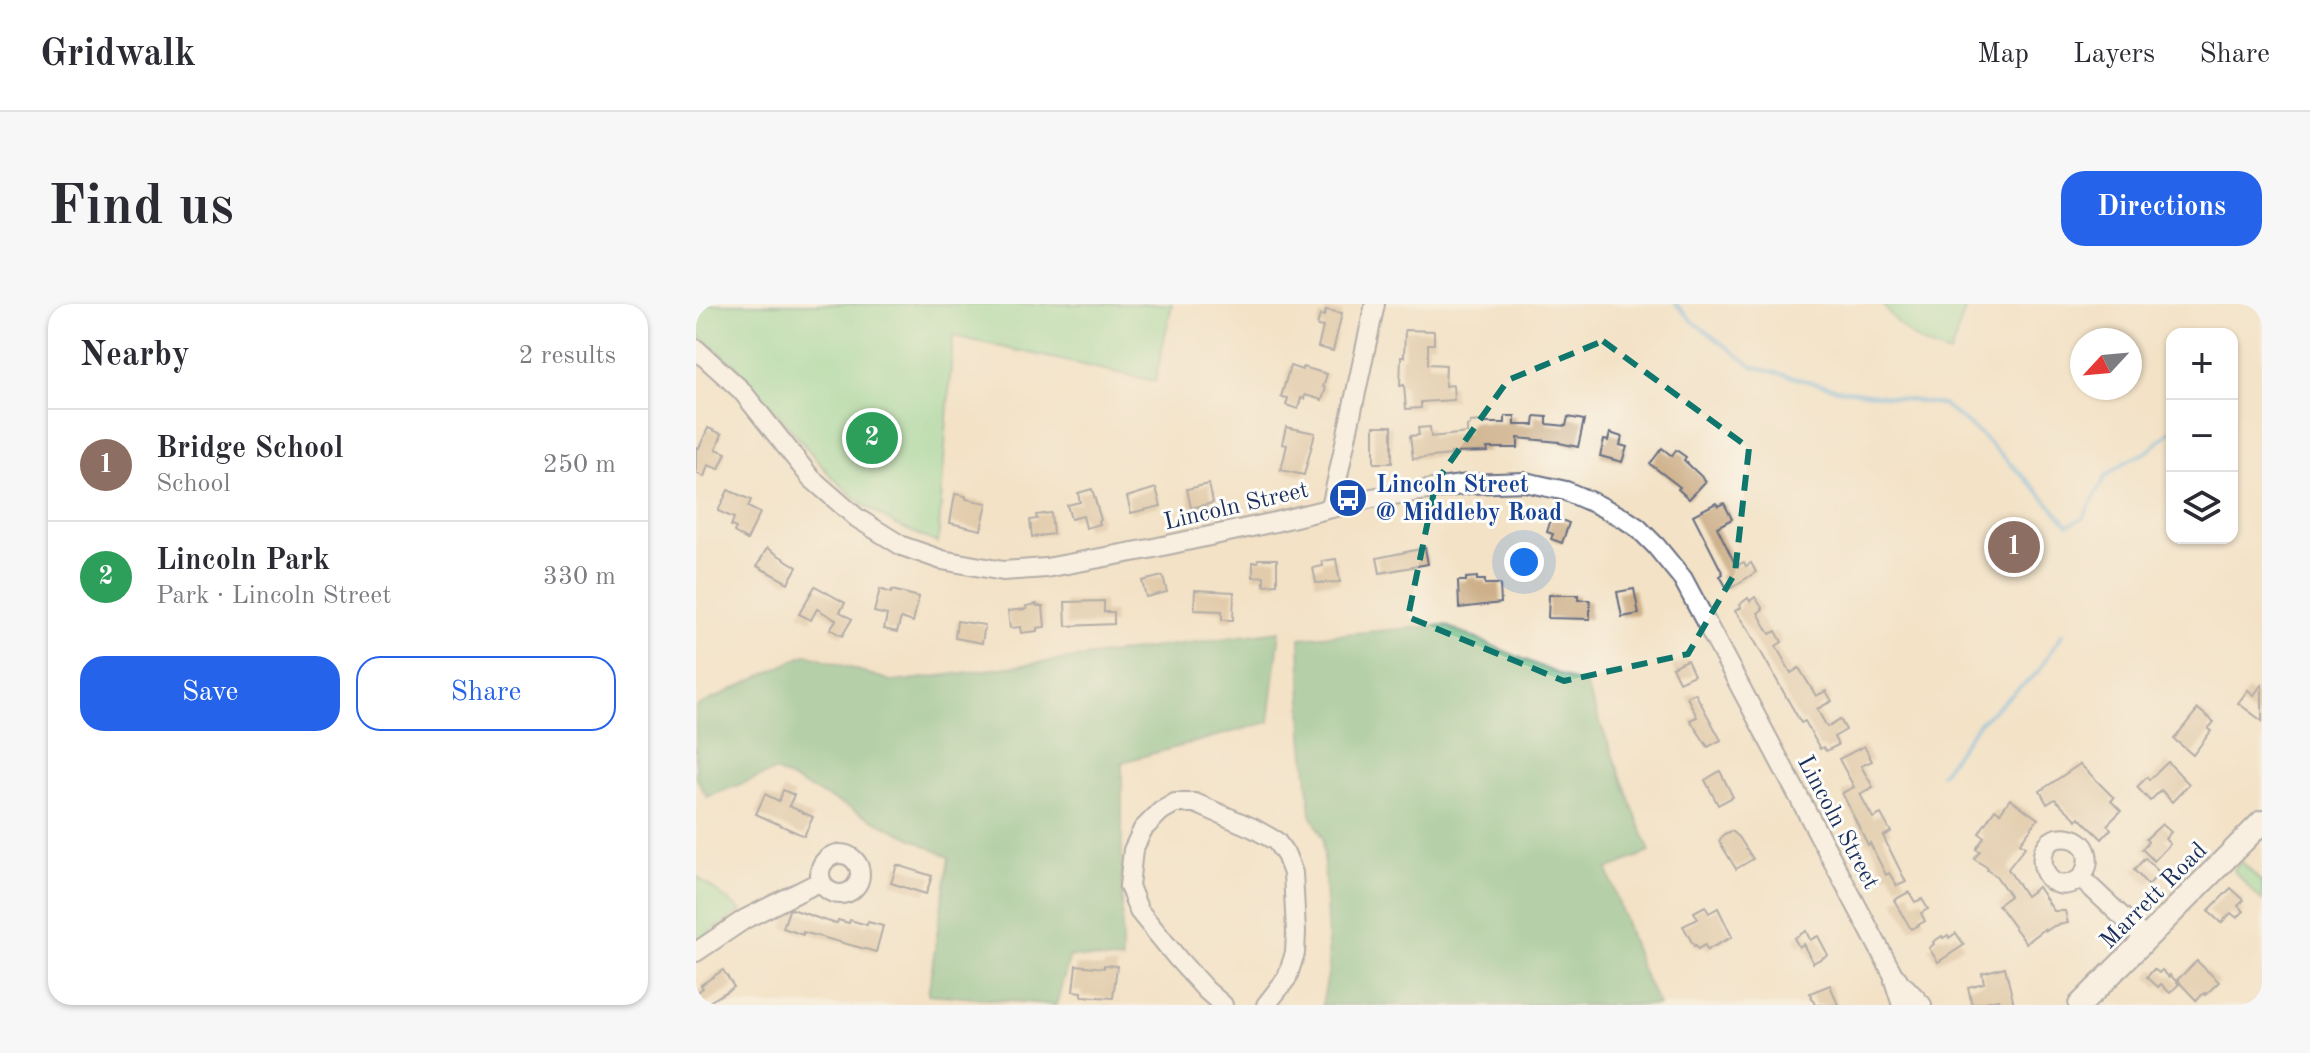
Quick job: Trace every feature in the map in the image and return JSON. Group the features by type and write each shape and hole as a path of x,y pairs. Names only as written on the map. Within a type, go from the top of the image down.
{"main road":[{"name":"Marrett Road","path":"2080,1005 2262,822"},
{"path":"1896,980 1904,1005"}],"street":[{"path":"1331,508 1375,304"},
{"name":"Lincoln Street","path":"696,349 748,398 811,478 857,518 902,546 942,560 1003,571 1046,568 1149,549 1372,498 1468,484 1525,482 1553,487 1596,504 1638,528 1683,579 1896,980 1922,1005"},
{"path":"1223,1005 1178,959 1139,911 1129,886 1133,850 1143,829 1161,811 1175,803 1195,803 1253,828 1276,841 1286,855 1293,873 1295,953 1287,978 1266,1005"},
{"path":"2081,878 2146,939"},
{"path":"696,952 745,919 821,881"}],"highlighted area":[{"path":"1603,341 1749,448 1735,573 1688,654 1564,681 1408,617 1436,482 1508,380"}],"green space":[{"path":"696,304 1172,304 1155,381 953,336 938,543 896,525 862,504 830,475 736,366 696,333"},
{"path":"1882,304 1967,304 1950,354 1911,336"},
{"path":"1444,625 1586,686 1650,852 1607,869 1642,971 1659,1005 1322,1005 1329,969 1323,838 1311,814 1303,735 1300,638"},
{"path":"1280,631 1269,722 1122,762 1122,961 1070,956 1056,1005 928,994 949,857 775,771 707,797 696,777 696,707 807,654 894,682"},
{"path":"2241,861 2262,883 2262,901 2233,870"},
{"path":"696,876 742,911 696,941"}],"building":[{"path":"1326,310 1342,313 1333,351 1318,347 1323,327 1317,326 1320,315 1324,316"},
{"path":"1405,330 1434,331 1434,344 1428,344 1428,364 1446,365 1445,386 1453,385 1454,400 1421,402 1421,408 1406,409 1404,385 1400,386"},
{"path":"1290,366 1327,374 1322,400 1305,395 1298,409 1286,405 1288,398 1281,397"},
{"path":"1505,416 1515,416 1515,425 1534,425 1535,416 1547,417 1547,424 1566,426 1568,417 1584,420 1578,447 1518,438 1518,448 1487,448 1488,452 1451,453 1413,459 1410,436 1419,435 1418,428 1430,427 1431,437 1467,433 1470,422 1505,423"},
{"path":"1374,426 1392,426 1392,463 1374,463"},
{"path":"1286,427 1315,433 1304,475 1281,470 1287,445 1282,444"},
{"path":"708,428 722,434 716,449 726,453 719,469 708,465 704,477 696,473 696,447 699,448"},
{"path":"1610,433 1622,437 1620,445 1627,447 1622,462 1600,456 1604,440 1608,441"},
{"path":"1662,448 1672,456 1676,450 1686,457 1684,460 1706,481 1689,499 1678,489 1680,487 1650,464"},
{"path":"1209,484 1213,503 1191,508 1187,489"},
{"path":"1156,488 1161,506 1131,513 1127,497"},
{"path":"1092,489 1101,520 1100,524 1086,528 1083,516 1071,519 1067,505 1080,502 1078,493"},
{"path":"728,490 751,500 748,507 760,513 747,540 734,532 736,528 731,526 734,518 718,511"},
{"path":"955,494 987,503 981,530 950,523"},
{"path":"1716,503 1718,506 1724,503 1732,519 1717,527 1736,566 1751,563 1756,572 1728,590 1693,515"},
{"path":"1051,513 1053,534 1032,537 1030,520 1037,519 1036,515"},
{"path":"1552,516 1569,523 1562,543 1551,539 1553,534 1547,532"},
{"path":"767,548 797,567 788,583 757,566"},
{"path":"1425,548 1428,564 1380,573 1377,558"},
{"path":"1277,559 1277,584 1264,585 1264,576 1253,577 1253,562"},
{"path":"1336,559 1340,582 1316,583 1313,568 1323,566 1322,561"},
{"path":"1163,576 1167,592 1146,597 1142,581"},
{"path":"1477,577 1477,580 1485,580 1485,584 1500,584 1501,603 1459,608 1458,581"},
{"path":"815,586 845,603 840,612 852,619 842,636 830,629 836,620 817,609 811,620 799,614"},
{"path":"880,589 919,597 913,622 901,618 897,632 884,629 887,615 874,612"},
{"path":"1634,589 1639,614 1622,617 1617,592"},
{"path":"1195,590 1234,592 1233,620 1222,620 1222,611 1194,610"},
{"path":"1549,595 1578,595 1578,600 1590,600 1590,619 1548,618"},
{"path":"1755,597 1763,609 1758,613 1770,634 1776,631 1782,642 1776,646 1791,673 1799,668 1816,696 1826,691 1832,701 1817,709 1827,727 1840,719 1846,730 1834,737 1838,745 1826,751 1823,747 1820,749 1805,721 1801,723 1735,611 1748,598 1750,601"},
{"path":"1104,601 1104,612 1114,612 1114,624 1066,626 1065,602"},
{"path":"1026,606 1043,606 1045,627 1021,633 1020,627 1010,628 1008,611 1027,609"},
{"path":"957,621 985,625 982,643 955,638"},
{"path":"1687,660 1694,675 1679,682 1672,667"},
{"path":"2262,684 2262,721 2238,703 2248,690 2254,695"},
{"path":"1695,693 1721,740 1708,747 1690,720 1697,717 1687,697"},
{"path":"2198,709 2214,722 2193,755 2174,739"},
{"path":"1864,746 1872,761 1861,766 1873,787 1860,794 1873,818 1881,814 1891,832 1883,836 1906,882 1897,886 1889,873 1886,875 1870,843 1868,845 1842,793 1854,787 1839,759"},
{"path":"2168,762 2189,784 2172,802 2161,790 2150,801 2137,787"},
{"path":"2080,764 2114,798 2111,801 2121,811 2107,825 2111,829 2102,839 2055,799 2047,804 2040,791"},
{"path":"1720,771 1733,797 1718,805 1705,780"},
{"path":"783,790 794,795 789,806 813,817 804,836 756,814 765,794 779,801"},
{"path":"2010,799 2038,819 2020,843 2025,847 2008,869 2026,896 2038,887 2054,911 2065,911 2068,923 2045,929 2026,943 1998,905 2010,896 1996,876 1974,859 1984,837 1979,833 1995,809 2000,813"},
{"path":"2162,824 2171,832 2165,839 2170,844 2154,861 2142,849 2148,842 2146,839"},
{"path":"1732,831 1753,859 1736,869 1719,841 1724,834"},
{"path":"2145,858 2160,873 2148,885 2134,870"},
{"path":"897,865 932,876 926,894 891,883"},
{"path":"2231,888 2244,900 2238,906 2244,911 2237,918 2231,913 2221,923 2208,911"},
{"path":"1909,892 1915,902 1922,899 1928,909 1921,913 1925,921 1911,929 1894,900"},
{"path":"1705,906 1709,913 1718,908 1732,937 1707,950 1705,945 1698,949 1694,946 1683,926 1698,919 1694,912"},
{"path":"792,909 826,921 849,923 850,920 883,926 876,952 783,928"},
{"path":"1806,931 1810,940 1818,936 1828,955 1813,963 1803,944 1799,947 1794,938"},
{"path":"1956,933 1964,945 1938,962 1929,948 1942,936 1948,935 1949,938"},
{"path":"2197,961 2219,982 2196,1000 2177,980"},
{"path":"1076,965 1117,966 1113,998 1082,996 1082,992 1073,991"},
{"path":"2005,967 2014,1005 2000,1005 1998,999 1972,1005 1968,987 1984,983 1982,973"},
{"path":"2154,969 2159,973 2162,970 2179,984 2170,993 2161,984 2158,987 2147,977"},
{"path":"723,970 734,987 704,1005 696,993 703,988 701,985"},
{"path":"1830,985 1838,1005 1815,1005 1810,993"}],"waterway":[{"path":"1676,304 1691,320 1752,366 1836,389 1944,405 1978,432 2068,525 2083,518 2106,476 2147,452 2166,435"},
{"path":"1941,774 1979,723 2038,672 2063,633"}],"place":[{"name":"Lincoln Park","path":"872,438"},
{"name":"Lincoln Street @ Middleby Road","path":"1348,498"},
{"name":"Bridge School","path":"2014,547"}]}
